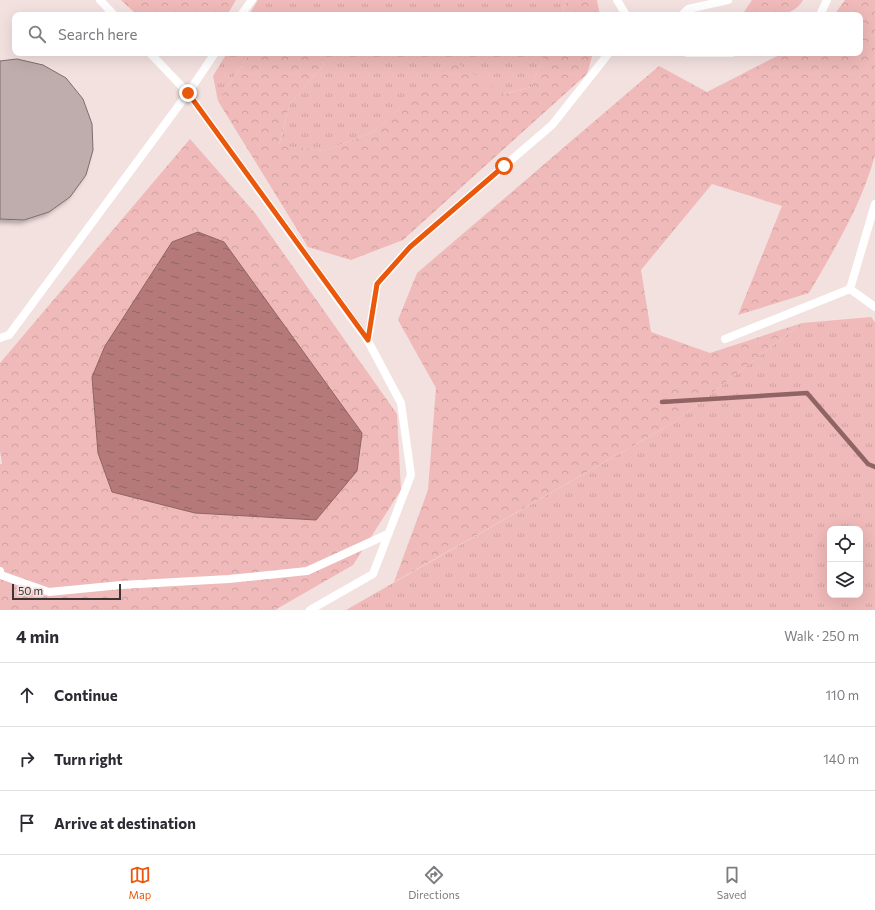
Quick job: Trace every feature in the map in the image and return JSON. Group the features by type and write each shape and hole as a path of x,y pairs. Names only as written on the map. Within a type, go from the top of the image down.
{"lane":[{"path":"100,0 111,12"},
{"path":"243,12 252,0"},
{"path":"618,0 624,12"},
{"path":"685,12 688,9 728,0"},
{"path":"822,12 828,0"},
{"path":"153,56 188,93 368,340 401,403 412,475 373,574 310,610"},
{"path":"0,338 9,334 188,93 213,56"},
{"path":"368,340 377,284 410,247 552,125 607,56"},
{"path":"850,289 875,204"},
{"path":"850,289 875,307"},
{"path":"724,339 850,289"},
{"path":"0,570 1,575 49,592 121,585 229,579 307,570 388,534"}],"green space":[{"path":"121,0 236,0 229,12 134,12"},
{"path":"258,0 567,0 562,12 251,12"},
{"path":"567,0 597,0 599,12 562,12"},
{"path":"752,0 803,0 798,7 789,12 744,12"},
{"path":"845,0 875,0 875,155 863,191 855,209 809,293 738,315 782,206 712,184 641,270 651,332 710,353 802,323 673,423 394,582 428,490 436,388 398,320 417,273 659,66 707,92 777,56 863,56 863,12 836,12"},
{"path":"225,56 248,56 218,101 213,76"},
{"path":"248,56 322,56 324,65 290,103 279,145 324,151 373,132 451,59 504,94 531,87 544,56 592,56 587,74 403,240 351,260 308,247 218,101"},
{"path":"322,56 544,56 531,87 503,94 451,60 373,132 324,151 279,146 290,103 324,65"},
{"path":"190,139 255,213 397,414 401,490 353,565 275,610 0,610 0,464 2,464 0,451 0,363"},
{"path":"871,317 875,322 875,610 346,610 673,423 802,323"}],"water":[{"path":"198,232 224,242 362,433 357,471 316,520 195,513 112,492 98,453 92,377 105,346 172,242"}],"building":[{"path":"17,59 43,65 66,78 83,99 92,124 93,150 86,175 70,197 49,212 24,220 0,219 0,61"}],"waterway":[{"path":"662,402 807,393 868,464 875,467"}],"route":[{"path":"188,93 368,340 377,284 410,247 504,166"}]}
